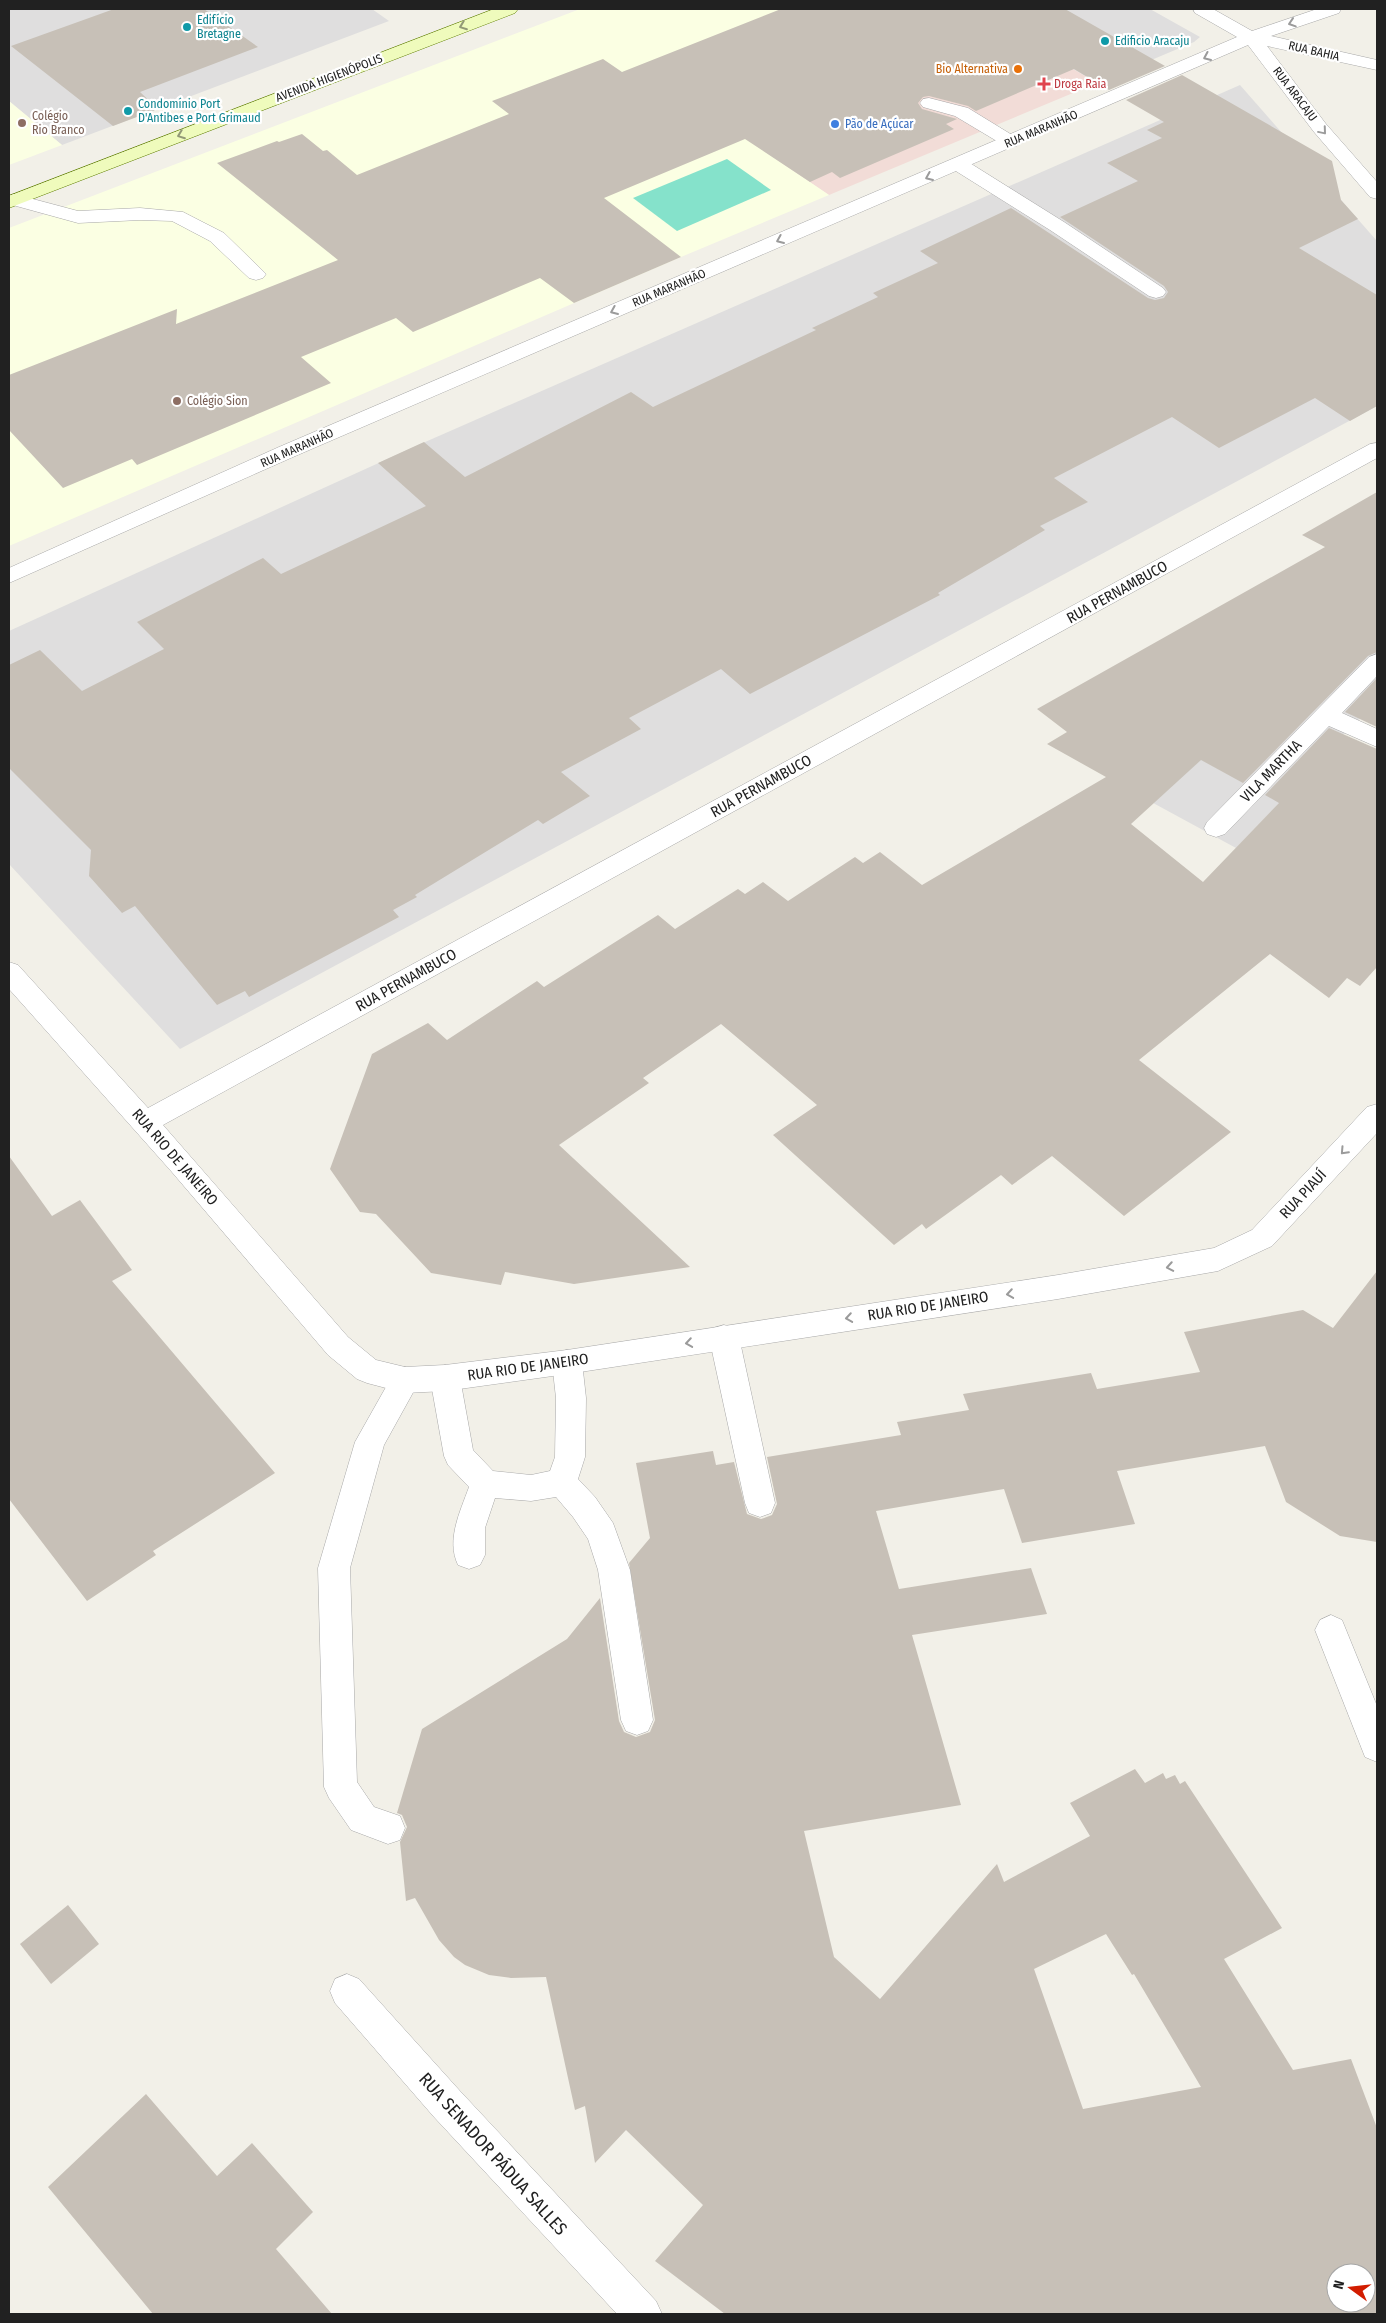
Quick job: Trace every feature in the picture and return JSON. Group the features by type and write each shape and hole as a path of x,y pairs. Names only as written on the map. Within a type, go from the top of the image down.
{"street":[{"name":"AVENIDA HIGIENÓPOLIS","path":"11,201 509,9"},
{"name":"RUA ARACAJU","path":"1201,9 1251,37 1320,128 1377,193"},
{"name":"RUA MARANHÃO","path":"9,576 295,448 1251,37 1333,9"},
{"name":"RUA BAHIA","path":"1251,37 1377,65"},
{"path":"929,103 943,104 955,108 1010,142"},
{"path":"958,164 1057,226 1156,292"},
{"path":"11,201 78,217 140,214 176,216 217,237 256,274"},
{"name":"RUA PERNAMBUCO","path":"145,1122 1377,449"},
{"name":"VILA MARTHA","path":"1216,828 1377,662"},
{"path":"1326,715 1377,739"},
{"name":"RUA RIO DE JANEIRO","path":"9,972 145,1122 338,1346 367,1370 405,1380 445,1378 567,1362 1058,1287 1218,1259"},
{"name":"RUA PIAUÍ","path":"1218,1259 1262,1238 1376,1119"},
{"path":"724,1337 760,1502"},
{"path":"562,1483 570,1457 568,1428 571,1398 567,1362"},
{"path":"445,1378 459,1456 485,1484 531,1488 562,1483"},
{"path":"388,1828 363,1819 340,1787 334,1568 370,1442 405,1380"},
{"path":"562,1483 584,1507 602,1533 614,1570 637,1720"},
{"path":"469,1555 470,1528 485,1484"},
{"path":"1331,1630 1377,1746"},
{"name":"RUA SENADOR PÁDUA SALLES","path":"347,1991 454,2111 643,2314"}],"shaded area":[{"path":"9,9 372,9 389,21 62,145 9,101"},
{"name":"Colégio Sion","path":"580,9 870,9 934,49 717,119 829,195 9,546 9,228"},
{"path":"869,9 1150,9 1200,37 1194,42 1097,83 1006,30 944,55"},
{"path":"1006,30 1097,83 829,195 716,119"},
{"path":"1240,85 1377,241 1377,406 180,1049 9,864 9,631 416,446"},
{"name":"Colégio Rio Branco","path":"9,101 62,145 9,165"},
{"path":"1370,632 1377,637 1377,702 1343,735 1377,753 1377,796 1317,764 1236,848 1109,779 1171,743 1231,776 1330,680"}],"green space":[{"path":"727,159 771,190 677,231 633,198"}],"building":[{"path":"114,9 204,9 258,47 140,92 158,109 113,126 11,46"},
{"path":"781,9 1065,9 1165,66 1109,90 1074,69 976,111 968,106 929,96 923,97 918,103 922,109 957,119 946,124 954,129 840,178 832,172 810,182 745,139 604,198 681,257 574,303 540,278 413,332 396,318 301,357 331,383 137,465 132,459 63,488 9,430 9,375 177,309 176,324 338,260 217,163 302,134 323,151 327,150 357,175 509,114 492,101 603,59 622,72"},
{"path":"1182,75 1332,161 1341,200 1358,219 1299,248 1377,295 1377,406 1350,421 1315,398 1219,448 1172,417 1054,478 1088,502 1040,526 1045,530 938,593 940,595 750,694 721,669 629,718 641,729 561,772 590,796 543,824 538,820 415,895 417,897 393,910 399,917 249,997 245,991 217,1005 135,906 122,913 89,876 91,850 9,768 9,665 40,650 82,691 164,649 137,622 263,558 281,574 426,506 378,463 424,442 465,477 631,392 653,407 816,330 812,328 878,297 873,293 938,263 920,251 1011,208 1148,298 1155,300 1164,298 1168,292 1164,286 1060,217 1138,181 1107,163 1162,138 1147,130 1164,122 1126,100"},
{"path":"1377,492 1377,652 1368,656 1243,783 1201,760 1131,824 1203,882 1279,803 1265,795 1329,728 1377,749 1377,967 1360,986 1347,978 1329,998 1270,954 1139,1060 1231,1132 1124,1216 1052,1156 1012,1185 1001,1175 926,1229 922,1224 894,1245 773,1135 817,1105 721,1024 643,1078 649,1083 559,1145 690,1267 574,1284 505,1272 501,1285 431,1273 376,1214 360,1212 330,1169 372,1054 428,1023 447,1040 537,981 544,987 658,915 675,929 738,889 745,894 763,882 788,901 855,857 863,863 880,852 922,885 1106,777 1047,744 1067,732 1037,709 1325,547 1302,535"},
{"path":"1377,678 1377,727 1345,712"},
{"path":"9,1156 52,1216 80,1200 132,1270 112,1281 275,1473 153,1551 156,1555 87,1601 9,1499"},
{"path":"1377,1271 1377,1542 1340,1536 1286,1502 1265,1446 1117,1471 1135,1524 1022,1543 1004,1489 876,1511 899,1589 1031,1568 1047,1614 912,1635 961,1805 804,1831 834,1957 880,1999 997,1864 1004,1882 1090,1836 1070,1803 1135,1769 1145,1783 1163,1773 1166,1779 1175,1775 1180,1784 1185,1781 1282,1928 1224,1959 1293,2070 1351,2059 1377,2128 1377,2314 725,2314 655,2261 703,2205 626,2130 595,2163 585,2106 575,2110 546,1977 511,1978 489,1975 465,1965 454,1957 439,1940 415,1898 406,1901 400,1842 407,1827 402,1815 397,1813 422,1729 567,1639 600,1598 619,1721 624,1732 636,1737 650,1732 655,1720 629,1563 650,1538 636,1463 713,1451 716,1465 734,1462 747,1514 761,1519 772,1515 777,1504 767,1457 901,1435 897,1422 969,1410 963,1394 1091,1373 1097,1389 1200,1372 1184,1332 1303,1310 1333,1328","holes":["1106,1934 1132,1975 1134,1974 1201,2087 1083,2109 1034,1969"]},
{"path":"68,1905 99,1944 51,1984 20,1944"},
{"path":"146,2094 217,2176 252,2143 313,2212 276,2249 332,2314 153,2314 48,2187"}],"place":[{"name":"Edifício Bretagne","path":"187,27"},
{"name":"Edificio Aracaju","path":"1105,41"},
{"name":"Bio Alternativa","path":"1018,69"},
{"name":"Droga Raia","path":"1044,84"},
{"name":"Condomínio Port D'Antibes e Port Grimaud","path":"128,111"},
{"name":"Colégio Rio Branco","path":"22,123"},
{"name":"Pão de Açúcar","path":"835,124"},
{"name":"Colégio Sion","path":"177,401"}]}
